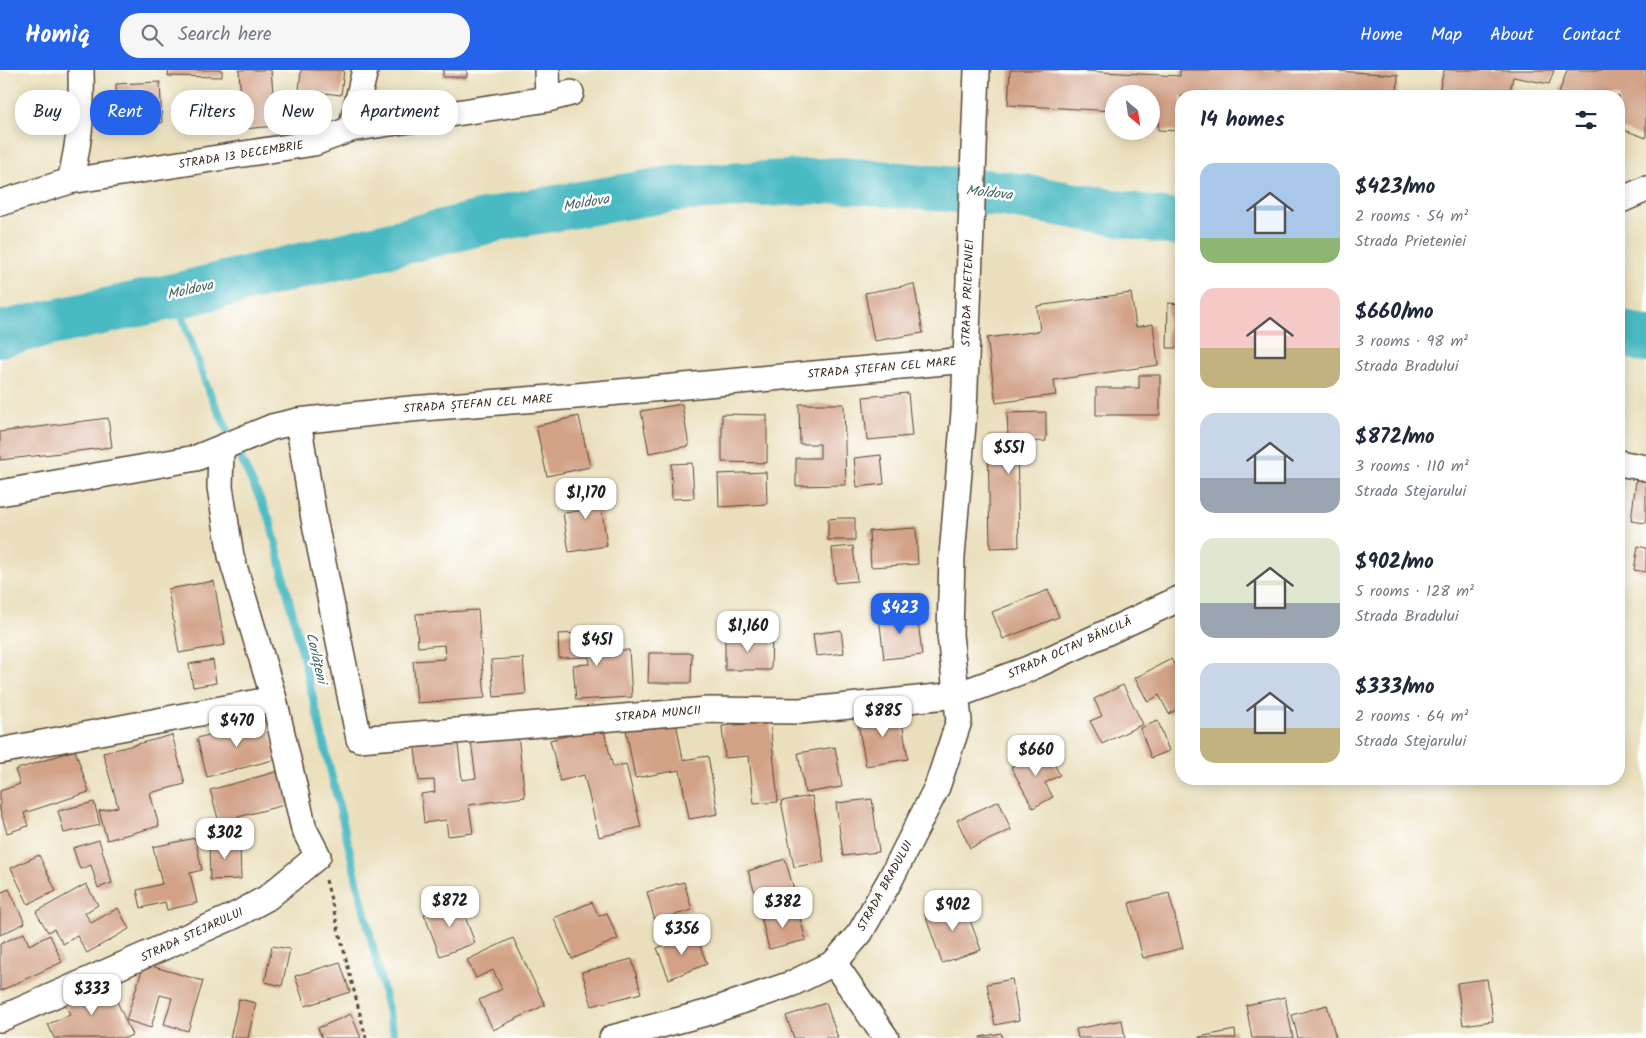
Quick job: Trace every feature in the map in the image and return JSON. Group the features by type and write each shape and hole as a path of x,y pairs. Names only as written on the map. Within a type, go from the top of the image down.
{"street":[{"path":"70,181 79,144 82,109 81,70"},
{"path":"360,90 365,70"},
{"name":"STRADA 13 DECEMBRIE","path":"458,112 560,96 547,70"},
{"name":"STRADA PRIETENIEI","path":"957,695 950,634 952,556 964,412 977,70"},
{"name":"STRADA 13 DECEMBRIE","path":"0,203 70,181 314,143 342,132"},
{"path":"1625,199 1646,189"},
{"name":"STRADA ȘTEFAN CEL MARE","path":"0,494 196,458 272,426 298,421 410,409 576,396 966,360"},
{"name":"STRADA MUNCII","path":"298,421 314,519 359,739 708,710 800,711 957,695"},
{"path":"221,448 220,487 231,556 274,699 304,829 318,856"},
{"path":"1625,464 1646,468"},
{"name":"STRADA OCTAV BĂNCILĂ","path":"957,695 1028,669 1175,601"},
{"name":"STRADA BRADULUI","path":"612,1038 706,1013 791,984 834,963 860,933 890,880 937,788 959,721 957,695"},
{"path":"0,751 274,699"},
{"name":"STRADA STEJARULUI","path":"0,1019 234,916 267,898 318,856"},
{"path":"834,963 886,1038"}],"path":[{"path":"318,856 366,1038"}],"building":[{"path":"169,70 222,70 222,77 168,76"},
{"path":"239,70 271,70 273,90 264,90 264,127 254,128 254,90 240,90"},
{"path":"301,70 344,70 341,95 332,94 332,90 299,90"},
{"path":"443,70 467,70 467,77 443,77"},
{"path":"1010,70 1062,70 1180,76 1180,70 1321,70 1398,75 1397,90 1175,90 1175,131 1160,130 1160,85 1105,85 1105,110 1008,105"},
{"path":"1444,70 1554,70 1549,84 1513,77 1510,90 1439,90"},
{"path":"1567,70 1646,70 1646,138 1625,130 1625,90 1560,90"},
{"path":"160,82 160,90 116,90 116,84"},
{"path":"914,284 923,333 874,341 865,293"},
{"path":"1131,293 1136,327 1153,324 1158,365 1054,380 1056,395 996,403 987,338 1040,331 1037,306"},
{"path":"1168,303 1175,304 1175,348 1167,348"},
{"path":"1139,375 1160,375 1160,415 1096,415 1096,388 1139,388"},
{"path":"908,393 912,436 867,440 863,397"},
{"path":"682,404 689,446 649,453 641,411"},
{"path":"799,404 844,404 846,485 796,486 796,458 820,458 820,444 800,444"},
{"path":"1046,412 1046,441 1017,442 1019,547 990,548 988,435 1008,435 1007,413"},
{"path":"722,414 767,415 767,463 722,462"},
{"path":"579,416 590,467 547,476 536,426"},
{"path":"108,418 112,447 0,460 0,432"},
{"path":"881,455 884,484 857,487 854,458"},
{"path":"692,463 694,498 672,499 671,464"},
{"path":"766,472 767,504 719,507 718,474"},
{"path":"1636,480 1646,481 1646,523 1631,521"},
{"path":"598,482 607,546 569,552 563,513 579,511 576,485"},
{"path":"855,518 855,540 828,540 828,519"},
{"path":"916,528 918,564 871,567 869,531"},
{"path":"853,546 857,581 835,583 832,548"},
{"path":"1638,546 1646,548 1646,572 1634,570"},
{"path":"214,581 225,645 179,653 168,589"},
{"path":"1048,590 1059,617 1003,639 992,612"},
{"path":"478,610 485,698 417,703 413,661 445,659 444,645 418,647 416,614"},
{"path":"917,612 922,655 884,659 879,616"},
{"path":"841,630 844,653 816,656 813,634"},
{"path":"601,632 602,651 629,650 632,697 576,700 573,665 590,664 589,657 559,658 558,634"},
{"path":"725,635 772,636 771,670 725,670"},
{"path":"649,653 692,653 691,683 648,683"},
{"path":"523,658 526,694 494,697 491,660"},
{"path":"1171,659 1175,667 1175,710 1169,714 1159,695 1148,702 1135,678"},
{"path":"213,660 216,683 193,687 189,664"},
{"path":"1123,685 1143,724 1102,744 1090,721 1102,716 1094,699"},
{"path":"900,710 908,759 866,766 857,718"},
{"path":"675,716 683,760 708,756 718,814 689,819 680,770 635,778 625,724"},
{"path":"267,720 277,759 207,777 197,738"},
{"path":"1158,721 1169,751 1151,758 1140,728"},
{"path":"770,722 778,802 754,804 749,756 725,758 722,726"},
{"path":"603,727 613,767 626,764 641,827 599,837 584,775 560,781 550,740"},
{"path":"172,735 185,784 150,793 159,826 107,840 99,811 118,807 103,753"},
{"path":"457,735 462,780 476,778 471,741 518,735 525,797 469,805 473,833 448,836 446,820 424,823 421,794 435,792 434,780 419,781 414,741"},
{"path":"835,747 842,787 805,793 798,753"},
{"path":"1045,748 1060,775 1045,783 1053,797 1033,808 1011,767"},
{"path":"75,750 89,792 24,813 28,826 7,833 0,810 0,791 20,784 15,770"},
{"path":"283,770 292,803 219,822 210,790"},
{"path":"812,796 824,862 794,867 781,801"},
{"path":"872,799 879,852 843,856 836,803"},
{"path":"999,801 1011,830 970,848 957,820"},
{"path":"94,802 100,825 64,833 58,811"},
{"path":"195,838 202,870 190,873 197,903 167,910 165,902 141,908 137,890 162,884 153,847"},
{"path":"99,840 112,883 98,888 91,865 80,869 73,848"},
{"path":"240,841 241,879 210,880 209,842"},
{"path":"39,855 56,891 28,904 11,868"},
{"path":"785,859 795,893 759,905 748,871"},
{"path":"684,882 692,910 655,921 647,892"},
{"path":"86,884 98,905 85,913 91,923 118,908 129,929 87,953 77,936 63,944 54,929 48,932 36,912"},
{"path":"9,889 25,923 0,935 0,893"},
{"path":"1169,893 1183,948 1143,958 1129,903"},
{"path":"459,901 475,943 440,956 424,914"},
{"path":"963,901 981,950 942,963 925,915"},
{"path":"592,902 599,916 607,913 618,939 572,959 554,918"},
{"path":"797,908 806,940 769,949 761,917"},
{"path":"24,933 29,945 50,935 62,962 0,991 0,944"},
{"path":"695,933 707,964 669,979 657,948"},
{"path":"513,938 545,1005 493,1030 479,1000 502,989 493,970 476,978 467,960"},
{"path":"272,946 290,949 282,986 265,982"},
{"path":"632,959 641,993 592,1006 582,972"},
{"path":"340,962 350,992 305,1006 295,976"},
{"path":"144,964 203,981 188,1031 164,1024 172,998 160,995 151,1028 126,1020"},
{"path":"107,979 132,1035 125,1038 54,1038 48,1024 70,1015 63,999"},
{"path":"1012,979 1019,1020 995,1025 987,984"},
{"path":"1487,979 1493,1021 1463,1025 1457,983"},
{"path":"1285,997 1293,1038 1252,1038 1246,1005"},
{"path":"239,999 256,1003 248,1038 230,1038"},
{"path":"826,1003 838,1038 794,1038 786,1016"},
{"path":"1327,1005 1336,1038 1298,1038 1292,1015"},
{"path":"351,1014 361,1038 322,1038 318,1028"},
{"path":"1122,1020 1125,1038 1078,1038 1076,1029"},
{"path":"1235,1030 1236,1038 1199,1038 1199,1037"},
{"path":"1001,1033 1002,1038 980,1038 980,1037"}],"waterway":[{"name":"Moldova","path":"0,334 175,296 509,216 671,189 841,180 1005,194 1175,223"},
{"name":"Corlățeni","path":"175,296 207,387 270,520 395,1038"},
{"name":"Moldova","path":"1625,334 1646,340"}]}
